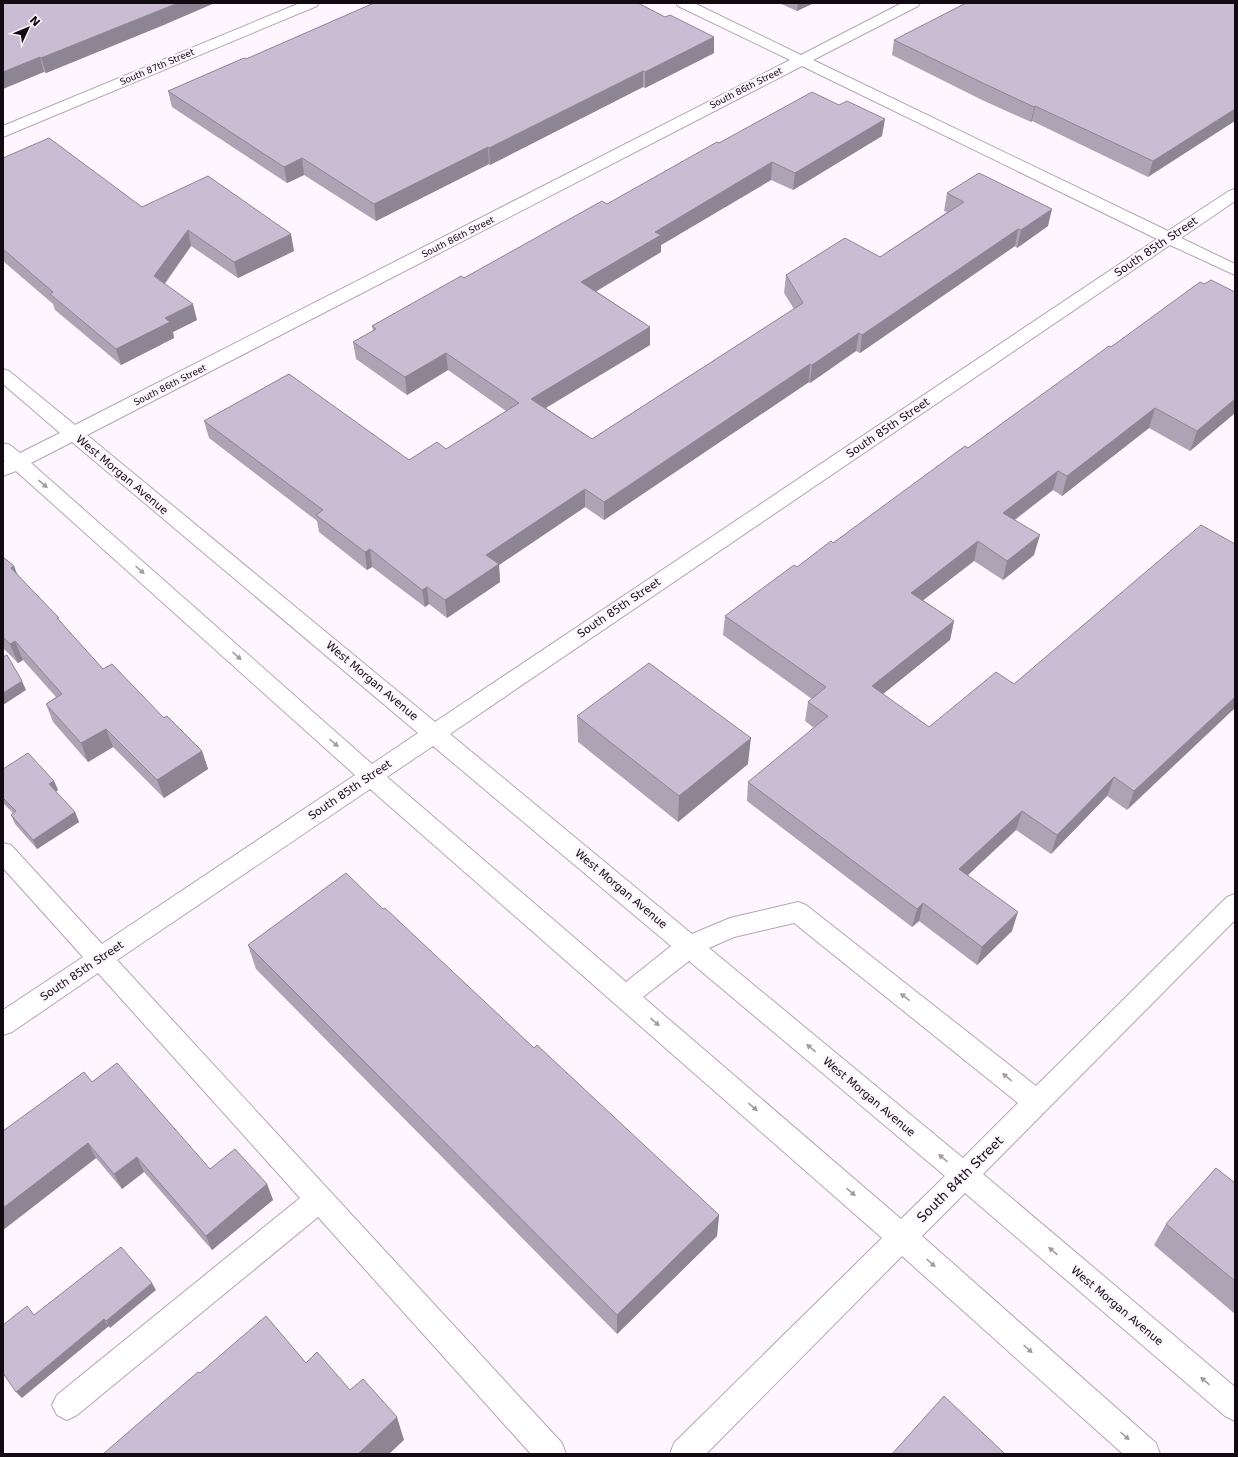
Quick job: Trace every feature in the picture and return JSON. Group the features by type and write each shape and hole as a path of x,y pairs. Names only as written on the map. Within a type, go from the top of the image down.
{"street":[{"name":"South 87th Street","path":"3,132 312,3"},
{"path":"683,3 1235,270"},
{"name":"South 86th Street","path":"8,461 74,435 913,3"},
{"name":"South 85th Street","path":"3,1024 1235,194"},
{"name":"West Morgan Avenue","path":"3,375 964,1175 1235,1406"},
{"path":"8,461 902,1237 1145,1454"},
{"path":"3,852 552,1454"},
{"name":"South 84th Street","path":"685,1454 1235,904"},
{"path":"625,996 689,946 730,928 798,912 1037,1102"},
{"path":"67,1404 319,1199"}],"building":[{"path":"3,3 178,3 3,72"},
{"path":"374,3 638,3 665,17 670,15 714,37 374,204 302,158 284,167 168,91 244,58 246,59"},
{"path":"966,3 1235,3 1235,109 1153,161 1035,106 1034,107 894,40"},
{"path":"812,92 839,105 847,101 885,119 795,173 772,162 655,232 661,235 581,282 650,327 531,399 592,439 803,303 786,275 845,238 880,257 964,202 947,193 979,173 1052,209 1021,230 1018,229 862,335 859,333 812,365 810,364 604,502 585,489 486,555 499,564 445,600 427,587 422,590 370,549 365,552 316,515 323,510 204,421 289,374 409,460 437,442 446,449 519,403 446,353 405,377 353,342 376,329 372,326 461,276 464,278 602,201 607,204 717,142 719,143"},
{"path":"49,138 142,207 208,176 291,234 234,262 188,230 154,276 193,304 165,318 170,322 116,349 50,294 53,292 3,249 3,158"},
{"path":"1211,280 1235,292 1235,399 1197,431 1155,408 1067,476 1058,471 1003,513 1040,535 1007,561 978,541 911,593 954,621 872,686 929,727 996,672 1014,684 1201,525 1235,544 1235,697 1134,791 1114,777 1057,835 1022,811 959,869 1018,912 982,947 923,903 917,909 748,782 828,716 808,702 826,687 725,616 794,565 797,567 831,541 833,543 965,446 968,448 1200,282 1204,284"},
{"path":"3,557 14,566 11,568 59,618 57,618 103,669 112,664 164,718 167,716 202,751 157,780 106,729 81,743 46,704 62,694 15,641 10,644 3,637"},
{"path":"7,655 22,681 3,693 3,657"},
{"path":"649,663 751,738 679,796 577,716"},
{"path":"28,753 54,781 49,784 75,812 33,840 11,815 16,811 3,798 3,769"},
{"path":"346,873 534,1048 537,1045 719,1215 617,1315 248,945"},
{"path":"117,1063 210,1169 235,1149 267,1184 206,1236 137,1157 114,1174 88,1143 3,1208 3,1131 84,1072 92,1082"},
{"path":"1216,1168 1235,1183 1235,1281 1166,1224"},
{"path":"121,1247 152,1283 106,1321 104,1319 16,1392 3,1373 3,1325 27,1306 34,1315"},
{"path":"266,1316 306,1363 317,1352 350,1390 363,1379 397,1417 358,1454 103,1454 198,1372 200,1373"},
{"path":"944,1396 1005,1454 892,1454"}]}
